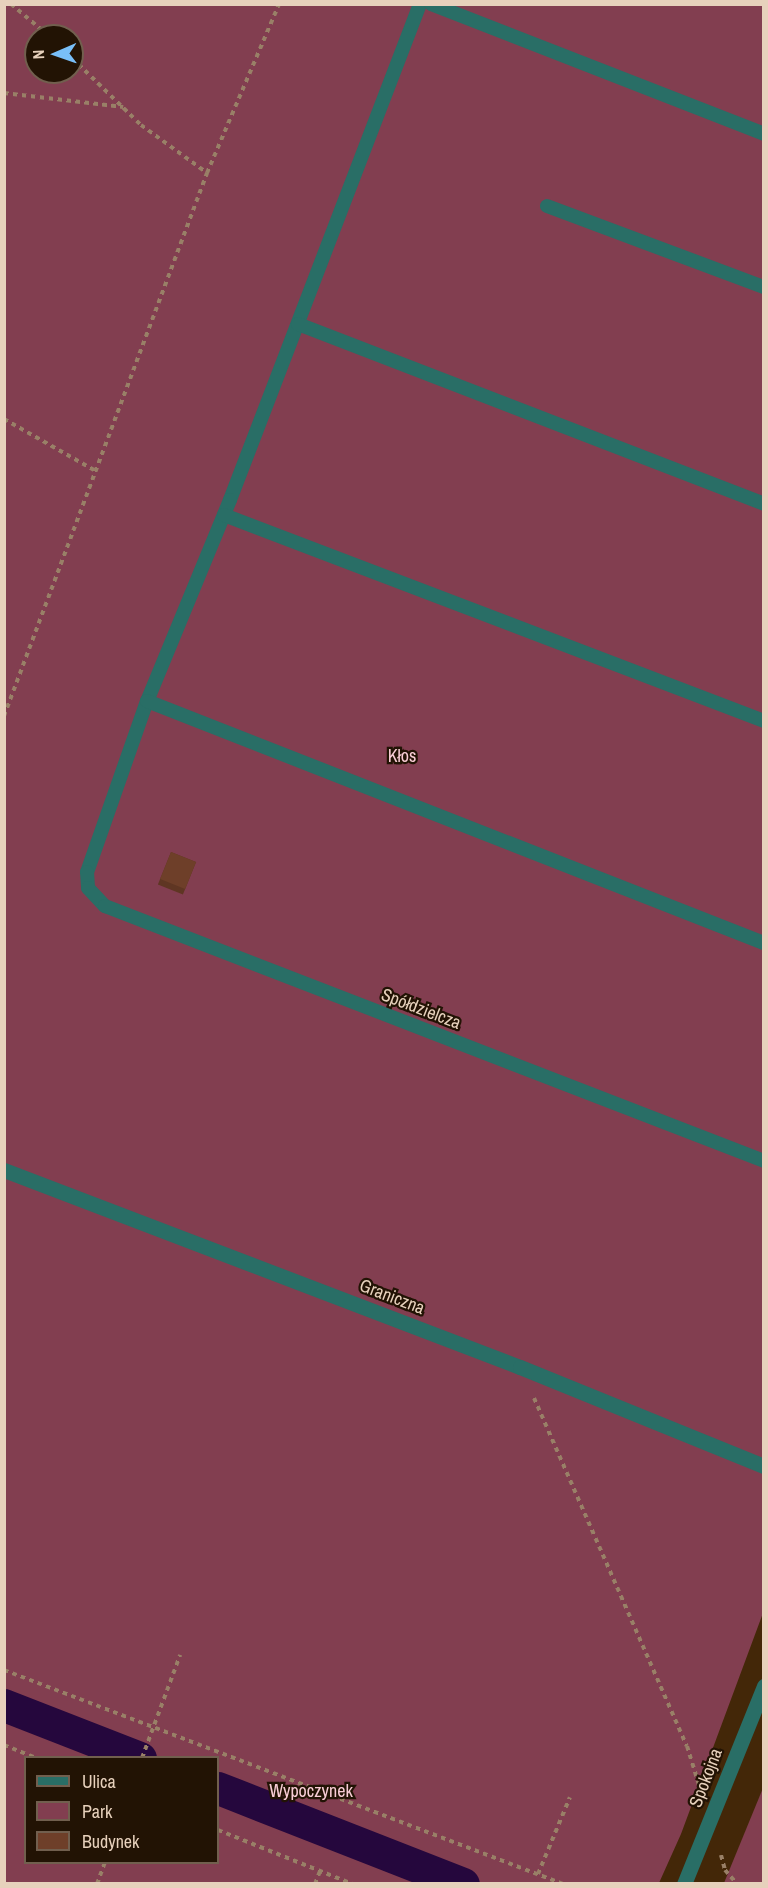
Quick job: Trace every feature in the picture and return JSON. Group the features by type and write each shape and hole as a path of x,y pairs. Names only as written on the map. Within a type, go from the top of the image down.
{"street":[{"name":"Graniczna","path":"4,1170 520,1367 764,1466"},
{"name":"Spokojna","path":"684,1884 764,1686"}],"lane":[{"path":"420,4 224,515 147,701 764,943"},
{"path":"430,4 764,134"},
{"path":"547,206 764,287"},
{"path":"298,324 764,504"},
{"path":"224,515 764,722"},
{"name":"Spółdzielcza","path":"147,701 87,872 88,888 105,906 764,1161"}],"path":[{"path":"11,4 35,24"},
{"path":"4,716 207,173 279,4"},
{"path":"84,70 141,125 207,173"},
{"path":"4,93 123,107"},
{"path":"4,419 96,471"},
{"path":"520,1367 687,1746 725,1870 737,1884"},
{"path":"143,1756 180,1655"},
{"path":"4,1670 563,1884"},
{"path":"4,1745 31,1756"},
{"path":"538,1874 570,1797"},
{"path":"219,1830 352,1884"},
{"path":"97,1884 105,1864"},
{"path":"315,1884 320,1871"}],"green space":[{"path":"5,5 763,5 763,1613 681,1834 659,1883 5,1884"},
{"path":"763,1788 763,1883 724,1883"}],"building":[{"path":"171,852 196,862 185,889 160,879"}],"waterway":[{"path":"4,1705 135,1756"},
{"path":"219,1788 463,1884"}],"park label":[{"name":"Kłos","path":"402,756"},
{"name":"Wypoczynek","path":"311,1791"}]}
